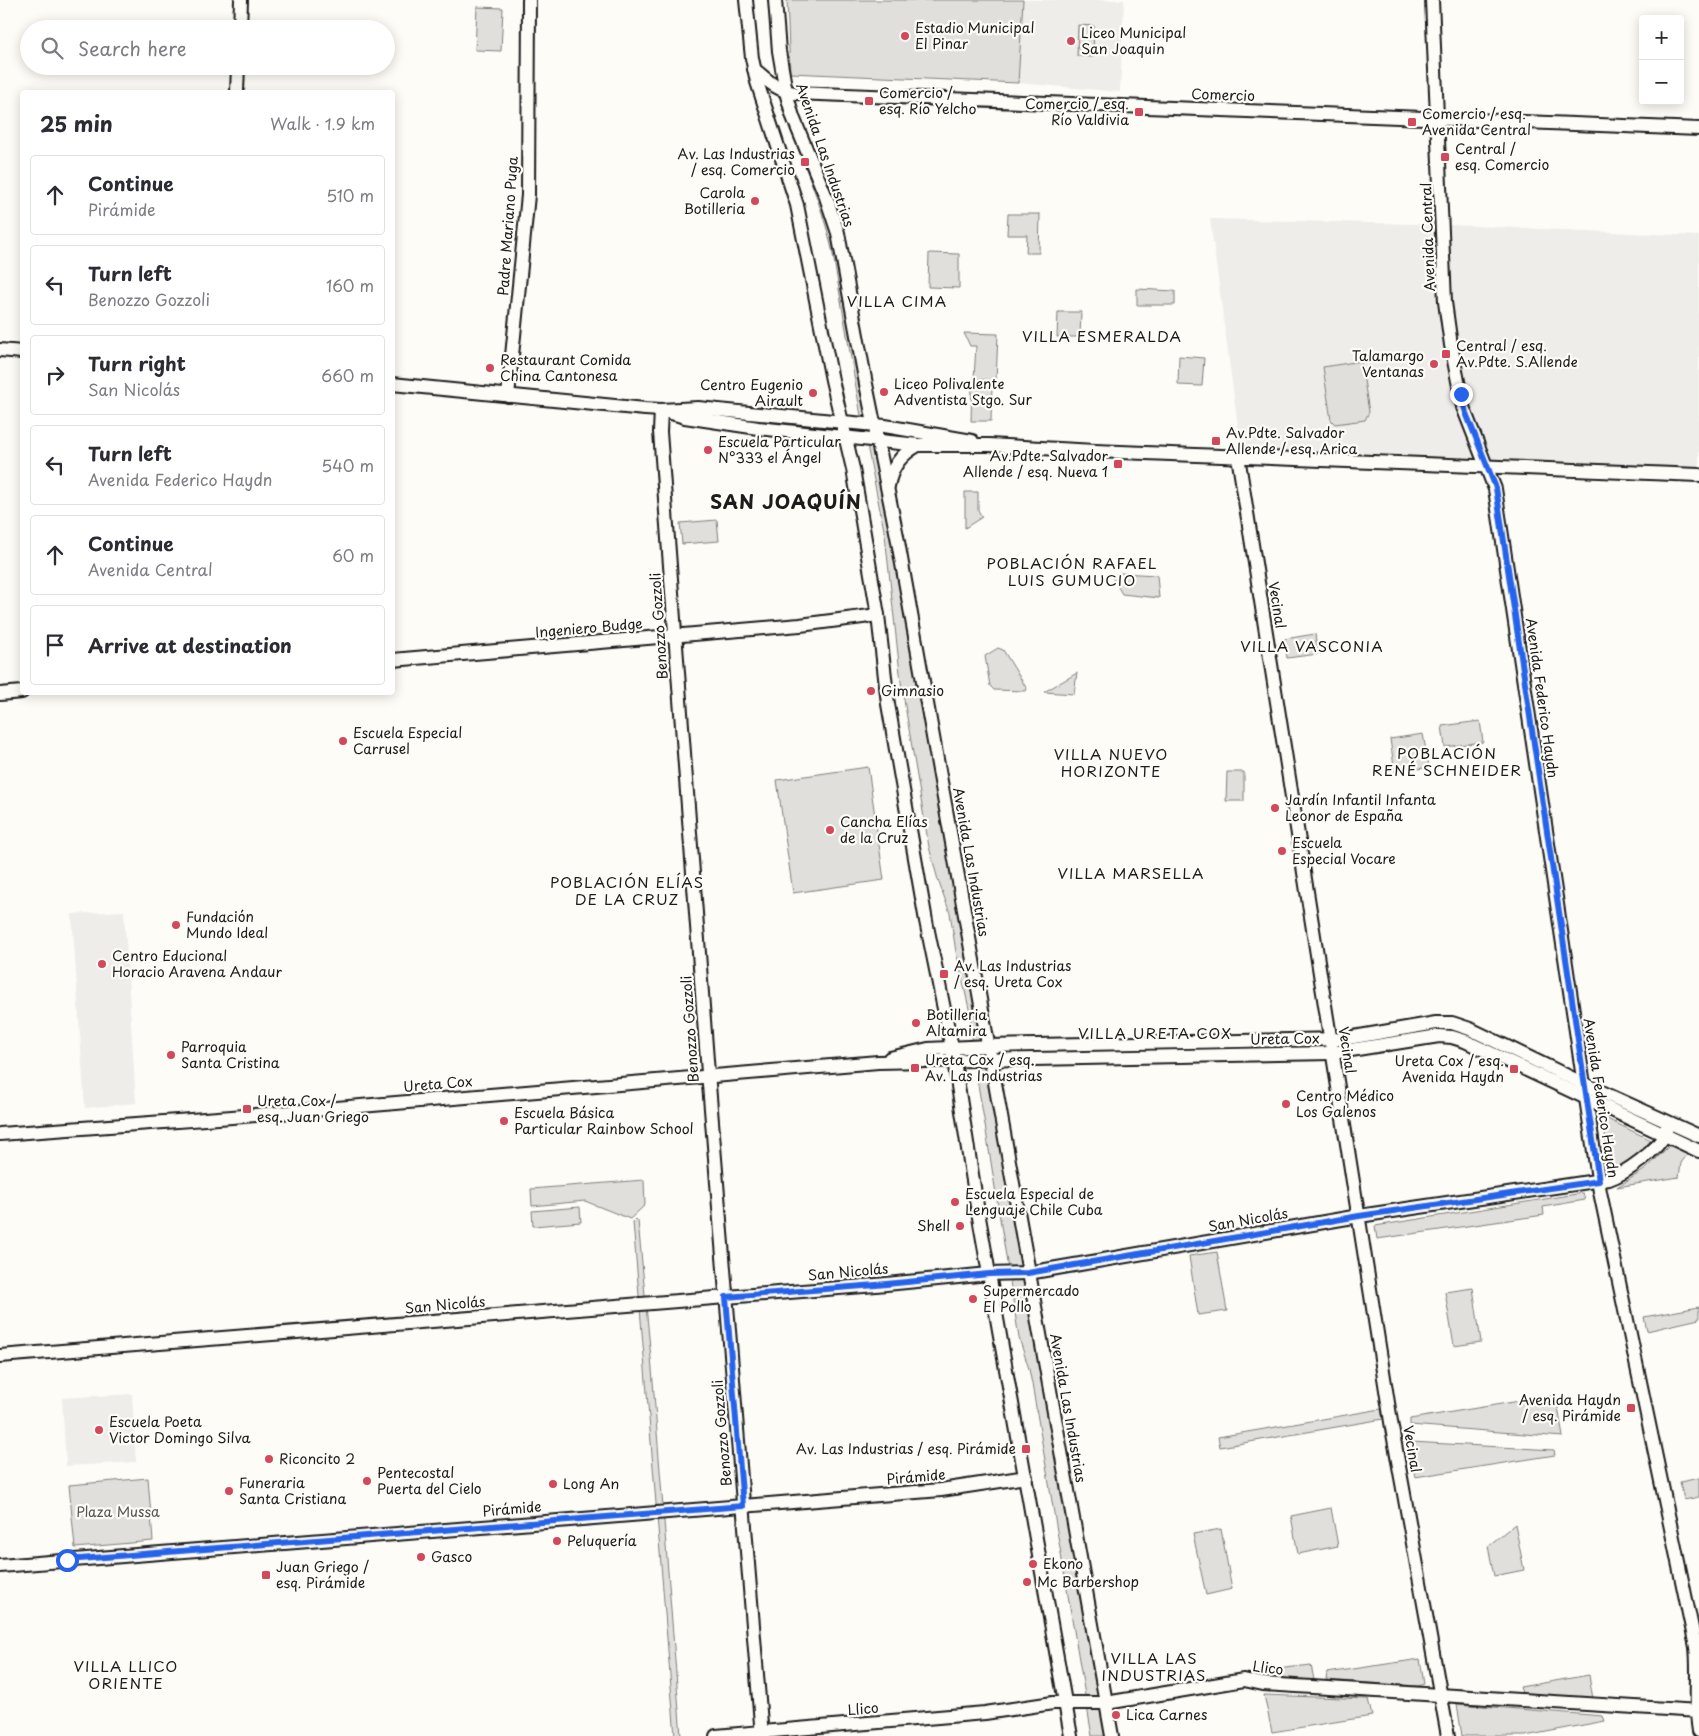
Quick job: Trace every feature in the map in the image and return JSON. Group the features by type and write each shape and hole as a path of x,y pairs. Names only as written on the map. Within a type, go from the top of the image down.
{"street":[{"path":"240,20 241,0"},
{"name":"Padre Mariano Puga","path":"508,396 528,195 529,0"},
{"path":"746,0 754,68 760,94 797,206 826,356 847,438 878,615 888,704 926,920 952,1048 989,1274 1071,1736"},
{"name":"Avenida Las Industrias","path":"775,0 778,52 786,92 793,117 826,197 838,233 874,425 888,488 1112,1736"},
{"name":"Avenida Central","path":"1432,0 1446,302 1450,336 1463,407 1488,466"},
{"path":"754,68 772,85 786,92"},
{"path":"237,90 238,75"},
{"name":"Comercio","path":"786,92 1699,129"},
{"path":"0,350 20,352"},
{"path":"395,384 661,410 706,420 918,446 989,445 1699,475"},
{"path":"661,410 698,408 874,425 989,445"},
{"name":"Benozzo Gozzoli","path":"661,410 660,432 675,636 762,1734"},
{"path":"888,488 891,473 898,461 907,452 918,446"},
{"name":"Vecinal","path":"1238,456 1392,1428 1448,1736"},
{"name":"Avenida Federico Haydn","path":"1488,466 1496,488 1599,1181 1694,1640 1697,1664 1699,1732"},
{"name":"Ingeniero Budge","path":"395,660 817,623 878,615"},
{"path":"0,694 20,692"},
{"name":"Ureta Cox","path":"878,1062 917,1050 989,1046 1330,1040 1436,1023 1452,1023 1464,1026 1584,1084 1666,1129"},
{"name":"Ureta Cox","path":"0,1134 241,1116 878,1062 1332,1053 1439,1036 1452,1037 1586,1099 1666,1129"},
{"path":"1666,1129 1699,1136"},
{"path":"1666,1129 1699,1151"},
{"name":"San Nicolás","path":"0,1356 876,1285 989,1274 1028,1273 1359,1216 1599,1181 1620,1175 1628,1170 1657,1144 1666,1129"},
{"name":"Pirámide","path":"0,1566 941,1490 1026,1477"},
{"name":"Llico","path":"716,1736 762,1734 985,1714 1065,1702 1106,1702 1244,1680 1263,1684 1698,1711"}],"shaded area":[{"name":"Liceo Municipal San Joaquin","path":"1023,0 1124,0 1120,92 1018,83"},
{"path":"1210,219 1450,225 1699,236 1699,471 1241,449"},
{"name":"Centro Educional Horacio Aravena Andaur","path":"124,911 136,1103 85,1108 72,914"},
{"name":"Escuela Poeta Victor Domingo Silva","path":"132,1394 136,1462 66,1466 62,1398"}],"green space":[{"name":"Estadio Municipal El Pinar","path":"787,0 1023,0 1018,83 790,73"},
{"path":"477,7 503,8 501,51 475,50"},
{"path":"1078,25 1094,26 1093,57 1077,56"},
{"path":"785,106 830,220 842,270 873,453 888,525 893,536 1108,1736 1092,1736 1032,1384 1019,1338 975,1067 970,1013 956,952 950,913 929,847 901,682 885,535 860,410 832,249 816,196 782,109"},
{"path":"1008,214 1040,214 1039,253 1026,253 1027,235 1007,235"},
{"path":"929,253 959,254 959,288 928,287"},
{"path":"1137,289 1175,291 1175,305 1137,305"},
{"path":"1058,312 1081,312 1080,337 1057,337"},
{"path":"964,333 998,334 996,381 974,379 976,346 970,346"},
{"path":"1179,356 1204,358 1202,386 1178,385"},
{"path":"1361,361 1369,412 1365,420 1335,424 1331,420 1323,367"},
{"path":"972,384 992,385 991,421 971,421"},
{"path":"965,492 978,492 978,510 982,517 965,528"},
{"path":"717,520 719,541 682,544 680,523"},
{"path":"1120,573 1157,575 1159,598 1122,594 1112,577"},
{"path":"1315,634 1318,654 1287,658 1284,639"},
{"path":"998,648 1003,650 1027,689 1026,691 994,690 990,686 985,656"},
{"path":"1077,673 1074,694 1044,692"},
{"path":"1480,721 1483,742 1445,747 1442,726"},
{"path":"1423,734 1429,767 1395,773 1390,739"},
{"name":"Cancha Elías de la Cruz","path":"868,767 884,880 793,893 777,780"},
{"path":"1227,772 1244,772 1244,801 1226,801"},
{"path":"1603,1117 1651,1140 1628,1163 1609,1168"},
{"path":"1677,1145 1685,1150 1687,1155 1681,1163 1679,1177 1617,1187 1646,1169 1669,1146"},
{"path":"644,1180 645,1205 630,1219 585,1201 532,1206 531,1189"},
{"path":"1583,1193 1585,1200 1543,1207 1544,1215 1377,1239 1375,1226"},
{"path":"580,1207 581,1222 533,1226 532,1211"},
{"path":"636,1219 638,1221 652,1369 681,1736 675,1736 633,1222"},
{"path":"1217,1252 1227,1311 1198,1315 1189,1256"},
{"path":"1473,1288 1481,1342 1454,1346 1445,1292"},
{"path":"1699,1307 1699,1319 1647,1331 1644,1317"},
{"path":"1556,1395 1563,1437 1410,1425 1410,1419"},
{"path":"1381,1409 1383,1419 1220,1447 1218,1437"},
{"path":"1411,1442 1554,1450 1555,1455 1415,1477 1409,1445"},
{"name":"Plaza Mussa","path":"148,1478 153,1541 75,1548 69,1485"},
{"path":"1699,1478 1699,1497 1684,1500 1680,1482"},
{"path":"1331,1508 1338,1546 1298,1554 1291,1516"},
{"path":"1515,1524 1524,1570 1494,1576 1488,1546"},
{"path":"1221,1529 1232,1589 1206,1595 1193,1534"},
{"path":"1420,1659 1424,1684 1418,1686 1326,1680 1327,1673"},
{"path":"1311,1665 1314,1680 1261,1677 1260,1671"},
{"path":"1589,1675 1593,1699 1522,1693 1520,1687"},
{"path":"1264,1695 1368,1699 1372,1716 1272,1732"},
{"path":"1457,1704 1603,1716 1605,1721 1525,1736 1462,1736"}],"place":[{"name":"Estadio Municipal El Pinar","path":"905,36"},
{"name":"Liceo Municipal San Joaquin","path":"1071,41"},
{"name":"Comercio / esq. Río Yelcho","path":"869,101"},
{"name":"Comercio / esq. Río Valdivia","path":"1139,112"},
{"name":"Comercio / esq. Avenida Central","path":"1412,122"},
{"name":"Central / esq. Comercio","path":"1445,157"},
{"name":"Av. Las Industrias / esq. Comercio","path":"805,162"},
{"name":"Carola Botilleria","path":"755,201"},
{"name":"Central / esq. Av.Pdte. S.Allende","path":"1446,354"},
{"name":"Talamargo Ventanas","path":"1434,364"},
{"name":"Restaurant Comida China Cantonesa","path":"490,368"},
{"name":"Liceo Polivalente Adventista Stgo. Sur","path":"884,392"},
{"name":"Centro Eugenio Airault","path":"813,393"},
{"name":"Av.Pdte. Salvador Allende / esq. Arica","path":"1216,441"},
{"name":"Escuela Particular N°333 el Ángel","path":"708,450"},
{"name":"Av.Pdte. Salvador Allende / esq. Nueva 1","path":"1118,464"},
{"name":"Gimnasio","path":"871,691"},
{"name":"Escuela Especial Carrusel","path":"343,741"},
{"name":"Jardín Infantil Infanta Leonor de España","path":"1275,808"},
{"name":"Cancha Elías de la Cruz","path":"830,830"},
{"name":"Escuela Especial Vocare","path":"1282,851"},
{"name":"Fundación Mundo Ideal","path":"176,925"},
{"name":"Centro Educional Horacio Aravena Andaur","path":"102,964"},
{"name":"Av. Las Industrias / esq. Ureta Cox","path":"944,974"},
{"name":"Botilleria Altamira","path":"916,1023"},
{"name":"Parroquia Santa Cristina","path":"171,1055"},
{"name":"Ureta Cox / esq. Av. Las Industrias","path":"915,1068"},
{"name":"Ureta Cox / esq. Avenida Haydn","path":"1514,1069"},
{"name":"Centro Médico Los Galenos","path":"1286,1104"},
{"name":"Ureta Cox / esq. Juan Griego","path":"247,1109"},
{"name":"Escuela Básica Particular Rainbow School","path":"504,1121"},
{"name":"Escuela Especial de Lenguaje Chile Cuba","path":"955,1202"},
{"name":"Shell","path":"960,1226"},
{"name":"Supermercado El Pollo","path":"973,1299"},
{"name":"Avenida Haydn / esq. Pirámide","path":"1631,1408"},
{"name":"Escuela Poeta Victor Domingo Silva","path":"99,1430"},
{"name":"Av. Las Industrias / esq. Pirámide","path":"1026,1449"},
{"name":"Riconcito 2","path":"269,1459"},
{"name":"Pentecostal Puerta del Cielo","path":"367,1481"},
{"name":"Long An","path":"553,1484"},
{"name":"Funeraria Santa Cristiana","path":"229,1491"},
{"name":"Peluquería","path":"557,1541"},
{"name":"Gasco","path":"421,1557"},
{"name":"Ekono","path":"1033,1564"},
{"name":"Juan Griego / esq. Pirámide","path":"266,1575"},
{"name":"Mc Barbershop","path":"1027,1582"},
{"name":"Lica Carnes","path":"1116,1715"}],"district":[{"name":"VILLA CIMA","path":"897,302"},
{"name":"VILLA ESMERALDA","path":"1102,337"},
{"name":"SAN JOAQUÍN","path":"786,502"},
{"name":"POBLACIÓN RAFAEL LUIS GUMUCIO","path":"1072,572"},
{"name":"VILLA VASCONIA","path":"1312,647"},
{"name":"POBLACIÓN RENÉ SCHNEIDER","path":"1447,762"},
{"name":"VILLA NUEVO HORIZONTE","path":"1111,764"},
{"name":"VILLA MARSELLA","path":"1131,874"},
{"name":"POBLACIÓN ELÍAS DE LA CRUZ","path":"627,892"},
{"name":"VILLA URETA COX","path":"1155,1034"},
{"name":"VILLA LAS INDUSTRIAS","path":"1154,1668"},
{"name":"VILLA LLICO ORIENTE","path":"126,1676"}],"route":[{"path":"67,1560 743,1506 726,1297 989,1274 1028,1273 1359,1216 1599,1181 1496,488 1463,407 1461,394"}]}
